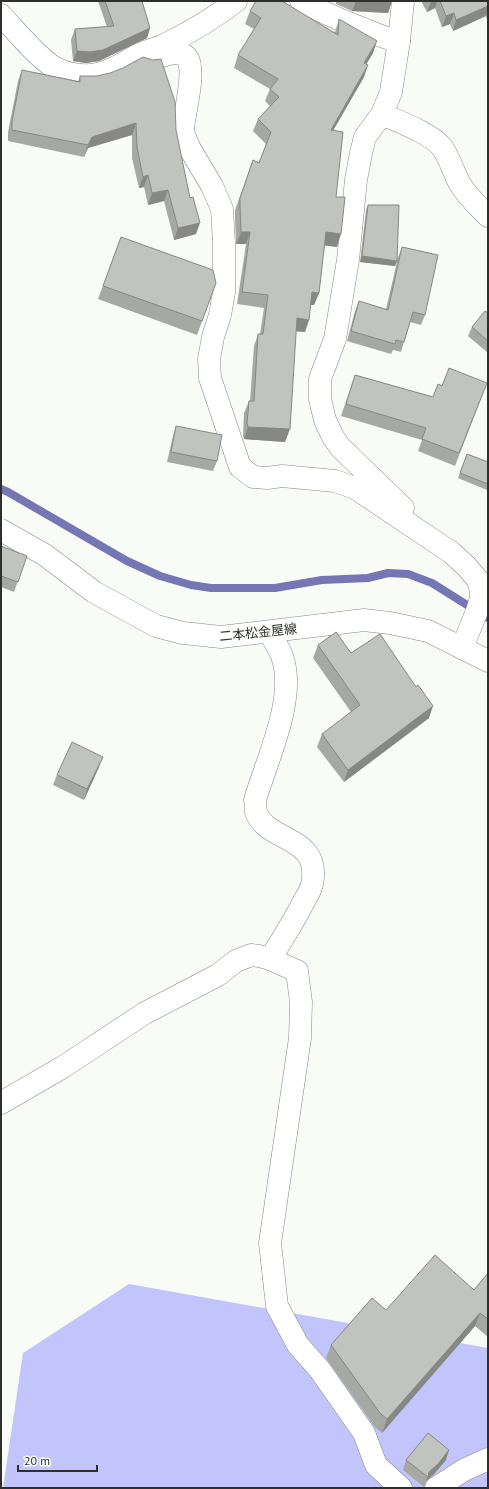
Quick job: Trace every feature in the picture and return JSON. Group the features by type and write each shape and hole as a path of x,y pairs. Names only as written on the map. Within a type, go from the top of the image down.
{"street":[{"path":"1,14 47,61 56,68 83,75 97,74 123,64 139,54 165,45 214,18 236,1"},
{"path":"300,1 315,9 372,33 399,41"},
{"path":"403,1 399,41 391,92 382,114 365,136 362,145 356,180 348,260 334,338 322,372 319,393 325,420 333,437 340,447 406,511 410,519 410,525"},
{"path":"139,54 152,60 159,56 177,53 186,57 189,63 190,78 182,127 190,149 212,186 222,209 224,292 209,359 210,378 240,467 253,477 282,476 334,481 355,488 452,553 478,580 481,591 481,598 462,648"},
{"path":"382,114 412,128 440,146 446,155 460,185 488,216"},
{"name":"二本松金屋線","path":"1,530 45,555 94,592 156,626 183,633 221,637 358,621 384,622 428,631 488,661"},
{"path":"269,632 282,656 286,680 281,725 255,800 256,812 272,829 297,843 311,860 313,869 312,885 295,918 270,959"},
{"path":"1,1103 63,1068 145,1013 218,975 236,960 251,956 270,959 297,971 301,1002 300,1038 270,1243 277,1306 298,1346 320,1370 364,1433 376,1466 400,1488"},
{"path":"436,1488 464,1470 488,1459"}],"shaded area":[{"path":"129,1284 488,1348 488,1488 3,1488 23,1353"}],"building":[{"path":"105,1 142,1 150,28 103,50 90,52 77,51 75,29 114,26"},
{"path":"256,1 282,1 338,35 339,19 377,41 364,63 368,65 331,130 343,132 336,197 345,197 341,234 326,232 319,293 312,292 309,320 297,318 290,429 248,427 247,423 249,401 254,401 258,334 263,334 268,295 242,292 250,232 241,232 240,198 253,160 259,163 271,132 258,119 279,97 270,89 278,79 238,55 261,18 250,11"},
{"path":"440,1 488,1 488,6 456,20 454,13 446,16"},
{"path":"143,57 153,60 161,59 175,102 176,130 190,198 193,197 200,223 178,228 168,190 152,193 148,175 143,177 137,147 136,123 92,137 88,145 12,130 12,121 22,70 80,82 80,76 97,76 110,73"},
{"path":"368,205 399,205 397,261 362,256"},
{"path":"121,237 213,270 216,283 202,321 103,286"},
{"path":"402,247 438,255 425,315 413,312 404,342 396,340 395,344 351,331 359,301 388,310"},
{"path":"485,311 488,313 488,341 472,327"},
{"path":"449,368 487,383 459,453 422,439 426,428 346,404 355,375 433,397 438,384 442,386"},
{"path":"176,426 222,435 217,461 171,452"},
{"path":"467,454 488,462 488,484 460,473"},
{"path":"1,546 27,556 18,582 1,576"},
{"path":"336,632 351,653 380,634 416,687 418,685 433,706 348,770 322,734 360,705 318,645"},
{"path":"72,742 103,757 87,789 57,775"},
{"path":"435,1255 474,1290 488,1273 488,1319 480,1313 387,1419 380,1413 331,1345 372,1298 386,1310"},
{"path":"428,1433 449,1450 438,1464 429,1472 428,1477 406,1460"}],"waterway":[{"path":"1,489 127,561 160,576 191,585 211,588 275,588 322,580 368,578 388,573 408,574 432,583 488,618"}]}
